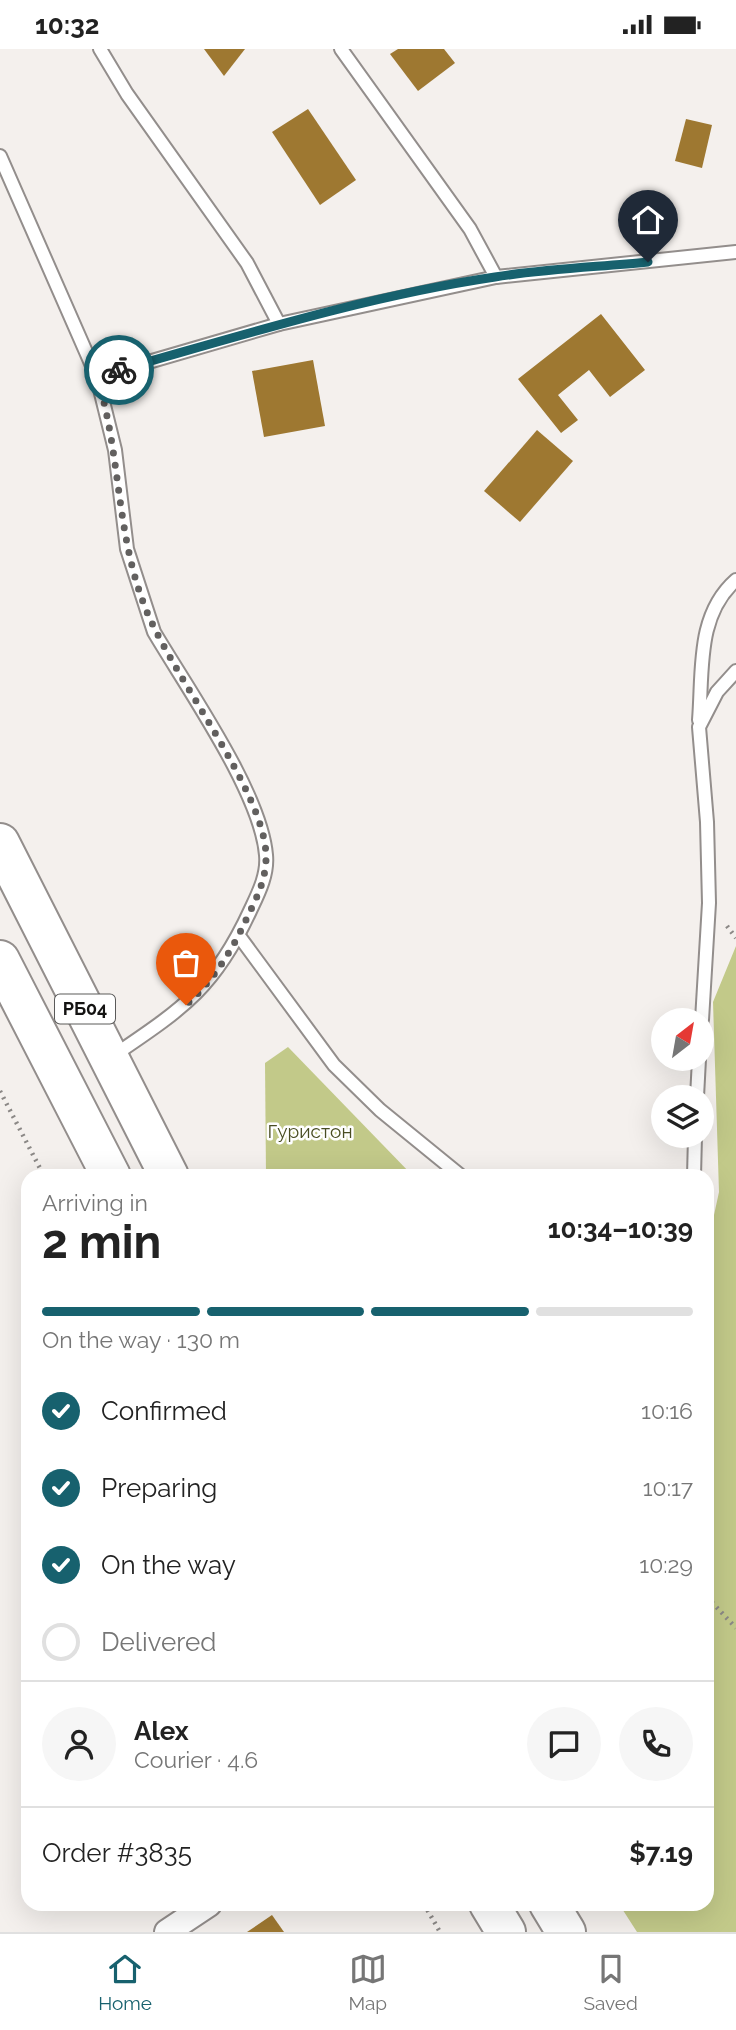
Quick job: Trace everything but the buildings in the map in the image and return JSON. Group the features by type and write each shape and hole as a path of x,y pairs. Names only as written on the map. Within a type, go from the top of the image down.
{"highway":[{"name":"РБ04","path":"0,843 166,1169"},
{"name":"РБ04","path":"0,960 107,1169"},
{"path":"493,1911 506,1932"},
{"path":"554,1911 566,1932"}],"street":[{"path":"167,1932 198,1911"}],"lane":[{"path":"100,49 127,93 247,263 279,324"},
{"path":"341,49 470,229 496,277"},
{"path":"0,156 97,377 115,450 127,549 144,606 154,632 252,803 261,829 266,857 263,884 239,936 216,973 197,995 110,1058"},
{"path":"97,377 279,324 496,277 736,252"},
{"path":"703,1008 709,903 707,822 699,727 705,634 710,612 721,593 736,580"},
{"path":"699,727 717,692 736,671"},
{"path":"239,936 334,1066 380,1110 452,1169"},
{"path":"694,1169 695,1148"}],"path":[{"path":"0,1091 40,1169"},
{"path":"714,1604 736,1628"},
{"path":"428,1911 440,1932"}],"green space":[{"path":"736,946 736,1932 637,1932 624,1911 714,1911 714,1215 719,1192 713,1002"},
{"name":"Гуристон","path":"288,1047 406,1169 266,1169 265,1063"}],"way so far":[{"path":"119,370 97,377 108,412 122,520 135,580 154,632 252,803 261,829 266,857 263,884 239,936 216,973 186,1005"}],"route":[{"path":"119,370 279,324 395,296 496,277 648,262"}]}
